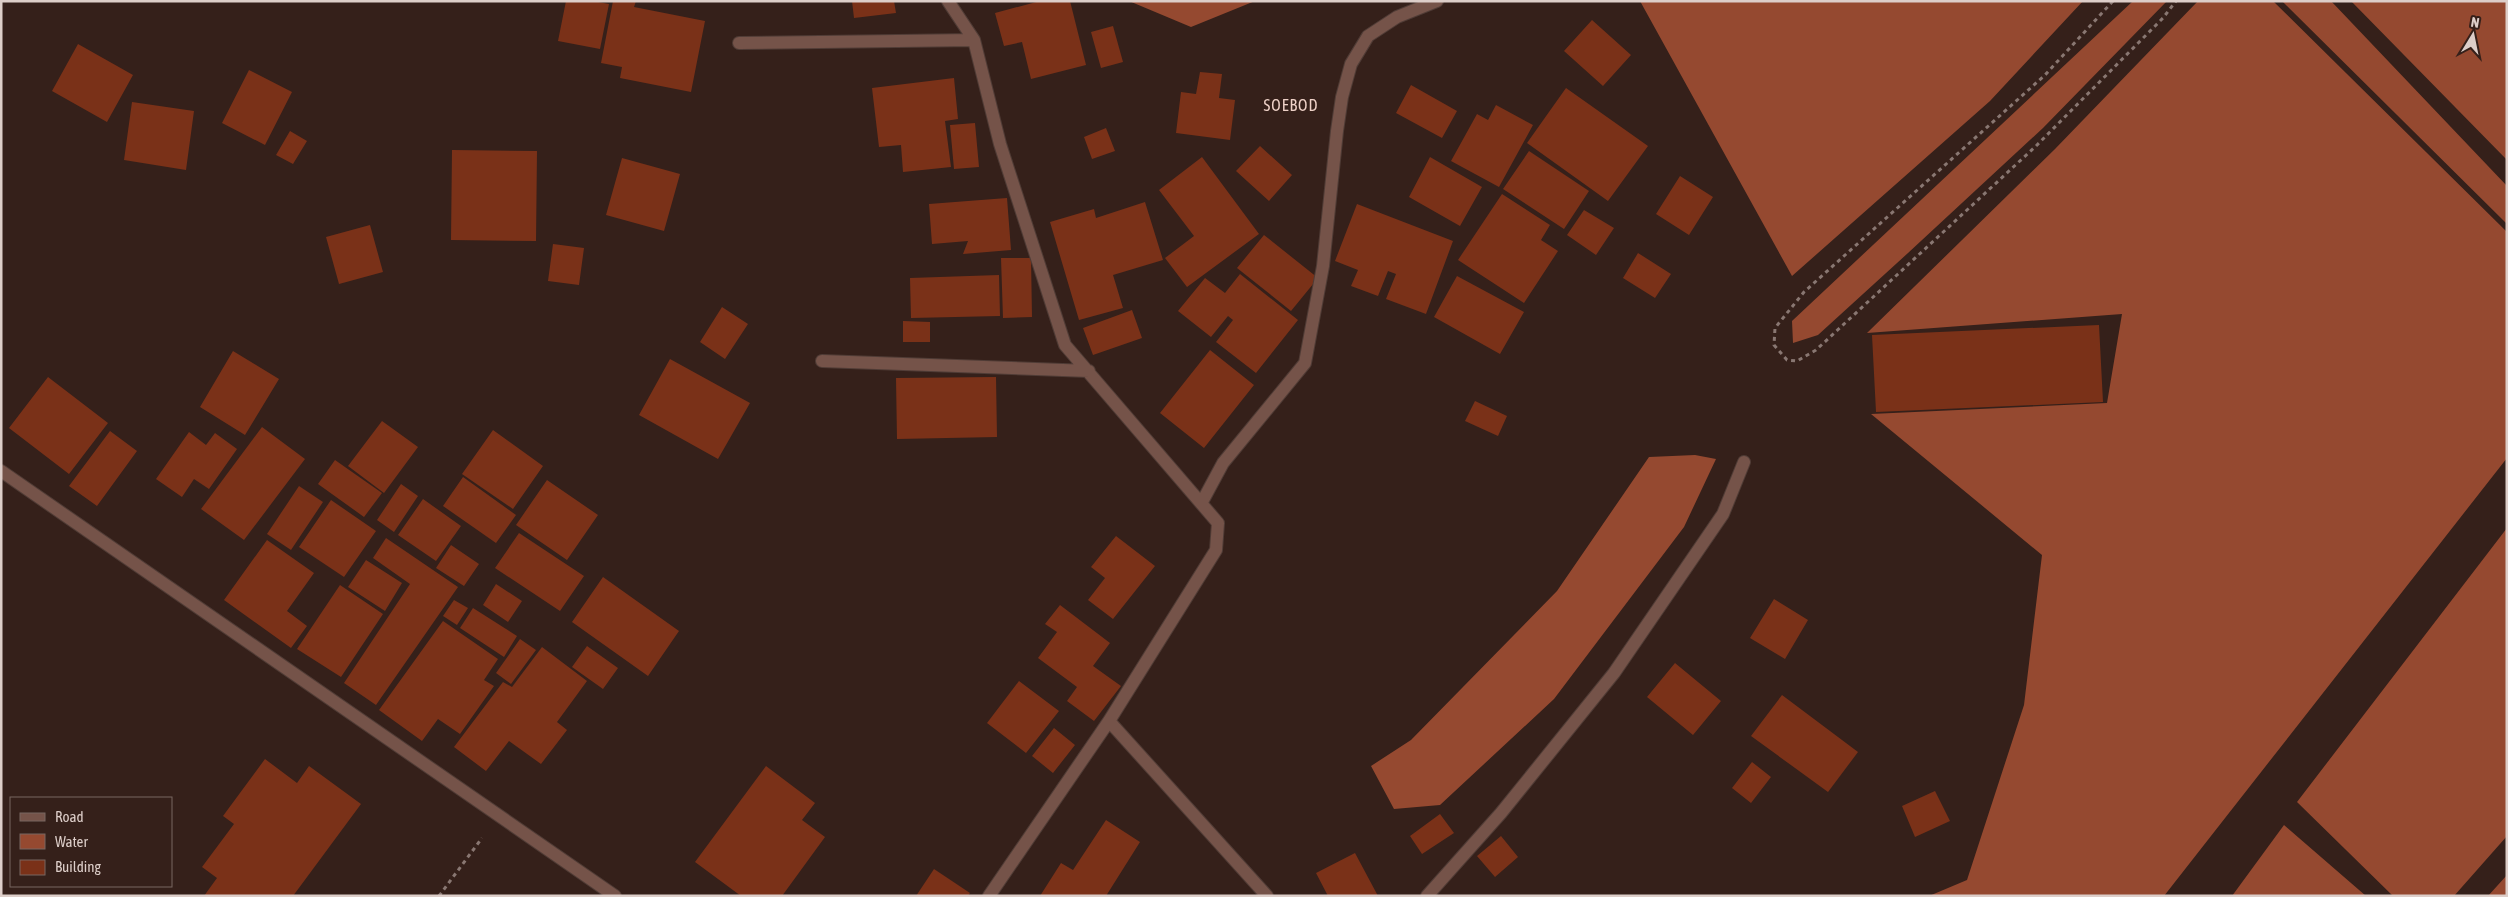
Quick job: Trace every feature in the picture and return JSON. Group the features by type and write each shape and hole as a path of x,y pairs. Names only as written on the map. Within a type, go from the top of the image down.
{"street":[{"path":"948,1 974,40 1000,144 1065,345 1202,502 1218,523 1216,550 1109,721 989,896"},
{"path":"1202,502 1223,463 1305,363 1323,266 1338,123 1350,64 1368,36 1397,16 1437,1"},
{"path":"739,43 974,40"},
{"path":"822,361 1089,371"},
{"path":"1427,896 1501,813 1614,673 1723,514 1744,462"},
{"path":"1,471 615,896"},
{"path":"1109,721 1267,896"}],"path":[{"path":"2112,1 2045,75 1804,292 1775,328 1774,345 1787,360 1797,361 1816,350 2036,146 2163,18 2176,1"},
{"path":"439,896 487,832"}],"water":[{"path":"1129,1 1255,1 1191,27"},
{"path":"1640,1 2083,1 1990,101 1792,276"},
{"path":"2133,1 2167,1 2043,128 1908,253 1818,335 1793,343 1792,321"},
{"path":"2198,1 2273,1 2507,232 2507,458 2164,896 1929,896 1967,880 2024,705 2042,555 1871,414 2107,403 2122,314 1867,333 2055,149"},
{"path":"2282,1 2331,1 2507,186 2507,224"},
{"path":"2351,1 2507,1 2507,160"},
{"path":"1695,455 1716,459 1684,527 1554,699 1440,805 1394,809 1371,766 1411,740 1557,591 1649,457"},
{"path":"2507,528 2507,836 2454,896 2393,896 2297,802"},
{"path":"2284,825 2366,896 2232,896"},
{"path":"2507,875 2507,896 2488,896"}],"building":[{"path":"566,1 593,1 609,4 600,49 558,41"},
{"path":"613,1 636,1 634,7 705,21 691,92 620,78 622,67 601,63"},
{"path":"852,1 894,1 896,13 854,18"},
{"path":"1040,1 1070,1 1086,65 1031,79 1022,42 1004,46 995,13"},
{"path":"1592,20 1631,55 1603,86 1564,51"},
{"path":"1113,26 1123,62 1101,68 1091,32"},
{"path":"78,44 133,75 107,122 52,91"},
{"path":"249,70 292,92 265,145 222,123"},
{"path":"1200,72 1222,74 1219,98 1235,100 1230,140 1176,133 1181,92 1196,94"},
{"path":"954,78 958,119 945,121 951,167 903,172 901,145 879,147 872,88"},
{"path":"1411,85 1457,111 1442,138 1396,113"},
{"path":"1566,88 1648,146 1608,201 1527,143"},
{"path":"132,102 194,111 186,170 124,160"},
{"path":"1496,105 1533,125 1499,187 1451,161 1477,114 1488,120"},
{"path":"975,123 979,167 954,169 950,125"},
{"path":"1106,128 1115,151 1092,159 1084,137"},
{"path":"290,131 307,141 293,164 276,155"},
{"path":"1260,146 1292,175 1269,201 1236,171"},
{"path":"452,150 537,151 536,241 451,240"},
{"path":"1529,151 1589,191 1564,229 1503,189"},
{"path":"1202,157 1259,234 1187,287 1165,258 1194,236 1159,190"},
{"path":"1430,157 1482,187 1460,226 1409,197"},
{"path":"622,158 680,174 664,231 606,215"},
{"path":"1680,176 1713,197 1689,235 1656,214"},
{"path":"1502,194 1550,225 1541,240 1558,251 1524,303 1458,260"},
{"path":"1007,198 1011,250 963,254 968,241 932,244 929,204"},
{"path":"1145,202 1163,260 1113,275 1123,308 1079,320 1050,222 1094,209 1096,218"},
{"path":"1357,204 1453,241 1426,314 1386,299 1396,274 1388,271 1378,296 1351,286 1358,270 1335,261"},
{"path":"1584,210 1614,228 1596,255 1567,235"},
{"path":"370,225 383,272 339,284 326,237"},
{"path":"1264,235 1318,278 1291,311 1237,268"},
{"path":"553,244 584,248 579,285 548,281"},
{"path":"1638,253 1671,274 1655,298 1623,278"},
{"path":"1001,258 1031,258 1032,317 1003,318"},
{"path":"1240,274 1298,320 1256,373 1216,342 1233,320 1228,316 1211,337 1178,311 1205,278 1225,293"},
{"path":"999,275 1000,316 911,318 910,278"},
{"path":"1457,276 1524,312 1500,354 1434,317"},
{"path":"722,307 748,324 725,359 700,342"},
{"path":"1132,310 1142,338 1093,355 1083,328"},
{"path":"903,321 930,322 930,342 903,342"},
{"path":"2099,325 2103,402 1876,412 1872,335"},
{"path":"1210,350 1254,385 1204,448 1160,413"},
{"path":"233,351 279,379 245,435 200,407"},
{"path":"670,359 750,403 718,459 639,415"},
{"path":"48,377 108,423 69,474 9,428"},
{"path":"996,377 997,437 897,439 896,378"},
{"path":"1475,401 1507,416 1498,436 1465,421"},
{"path":"382,421 418,447 384,493 348,466"},
{"path":"262,427 305,459 244,540 201,509"},
{"path":"493,430 543,466 513,509 462,474"},
{"path":"110,431 137,451 97,506 69,486"},
{"path":"189,432 206,445 215,433 237,449 209,489 194,479 182,497 156,479"},
{"path":"335,460 382,493 364,517 318,484"},
{"path":"463,477 516,515 496,543 443,506"},
{"path":"547,480 598,515 567,560 516,525"},
{"path":"401,484 418,496 394,532 377,520"},
{"path":"299,486 323,502 291,550 267,534"},
{"path":"423,499 461,526 436,561 398,535"},
{"path":"331,500 376,531 344,577 299,547"},
{"path":"519,533 584,576 560,611 495,568"},
{"path":"1116,536 1155,566 1113,619 1088,600 1105,578 1091,567"},
{"path":"386,538 458,587 376,705 344,683 410,584 373,558"},
{"path":"267,540 314,573 287,611 307,626 291,648 224,600"},
{"path":"451,545 479,564 464,586 436,568"},
{"path":"366,560 402,583 385,611 348,587"},
{"path":"603,577 679,631 648,676 572,622"},
{"path":"496,584 522,601 508,622 483,605"},
{"path":"340,585 383,614 341,677 297,649"},
{"path":"1774,599 1808,620 1785,659 1750,638"},
{"path":"454,600 468,608 457,625 443,616"},
{"path":"1060,605 1110,643 1093,666 1121,686 1094,721 1067,701 1077,687 1038,658 1057,632 1045,624"},
{"path":"473,608 517,636 504,657 460,628"},
{"path":"443,621 498,659 484,680 494,686 460,734 438,719 422,741 379,710"},
{"path":"520,639 536,650 511,684 496,673"},
{"path":"587,646 618,668 603,689 572,667"},
{"path":"542,647 587,681 557,722 567,730 541,764 509,741 486,771 454,747 503,682 512,687"},
{"path":"1675,663 1721,701 1693,735 1647,697"},
{"path":"1019,681 1059,711 1026,753 987,723"},
{"path":"1782,695 1858,752 1828,792 1751,736"},
{"path":"1054,728 1075,745 1053,773 1032,756"},
{"path":"265,759 297,783 309,766 361,804 293,896 204,896 217,878 202,867 234,824 223,816"},
{"path":"1752,762 1771,777 1751,803 1732,788"},
{"path":"766,766 815,803 802,820 825,837 782,896 741,896 695,862"},
{"path":"1935,791 1950,821 1915,837 1902,806"},
{"path":"1440,814 1454,833 1422,854 1410,836"},
{"path":"1106,820 1140,842 1106,896 1040,896 1061,863 1073,870"},
{"path":"1501,836 1518,857 1495,877 1477,856"},
{"path":"1355,853 1378,896 1328,896 1316,873"},
{"path":"934,869 970,893 968,896 916,896"}],"district":[{"name":"SOEBOD","path":"1291,105"}]}
